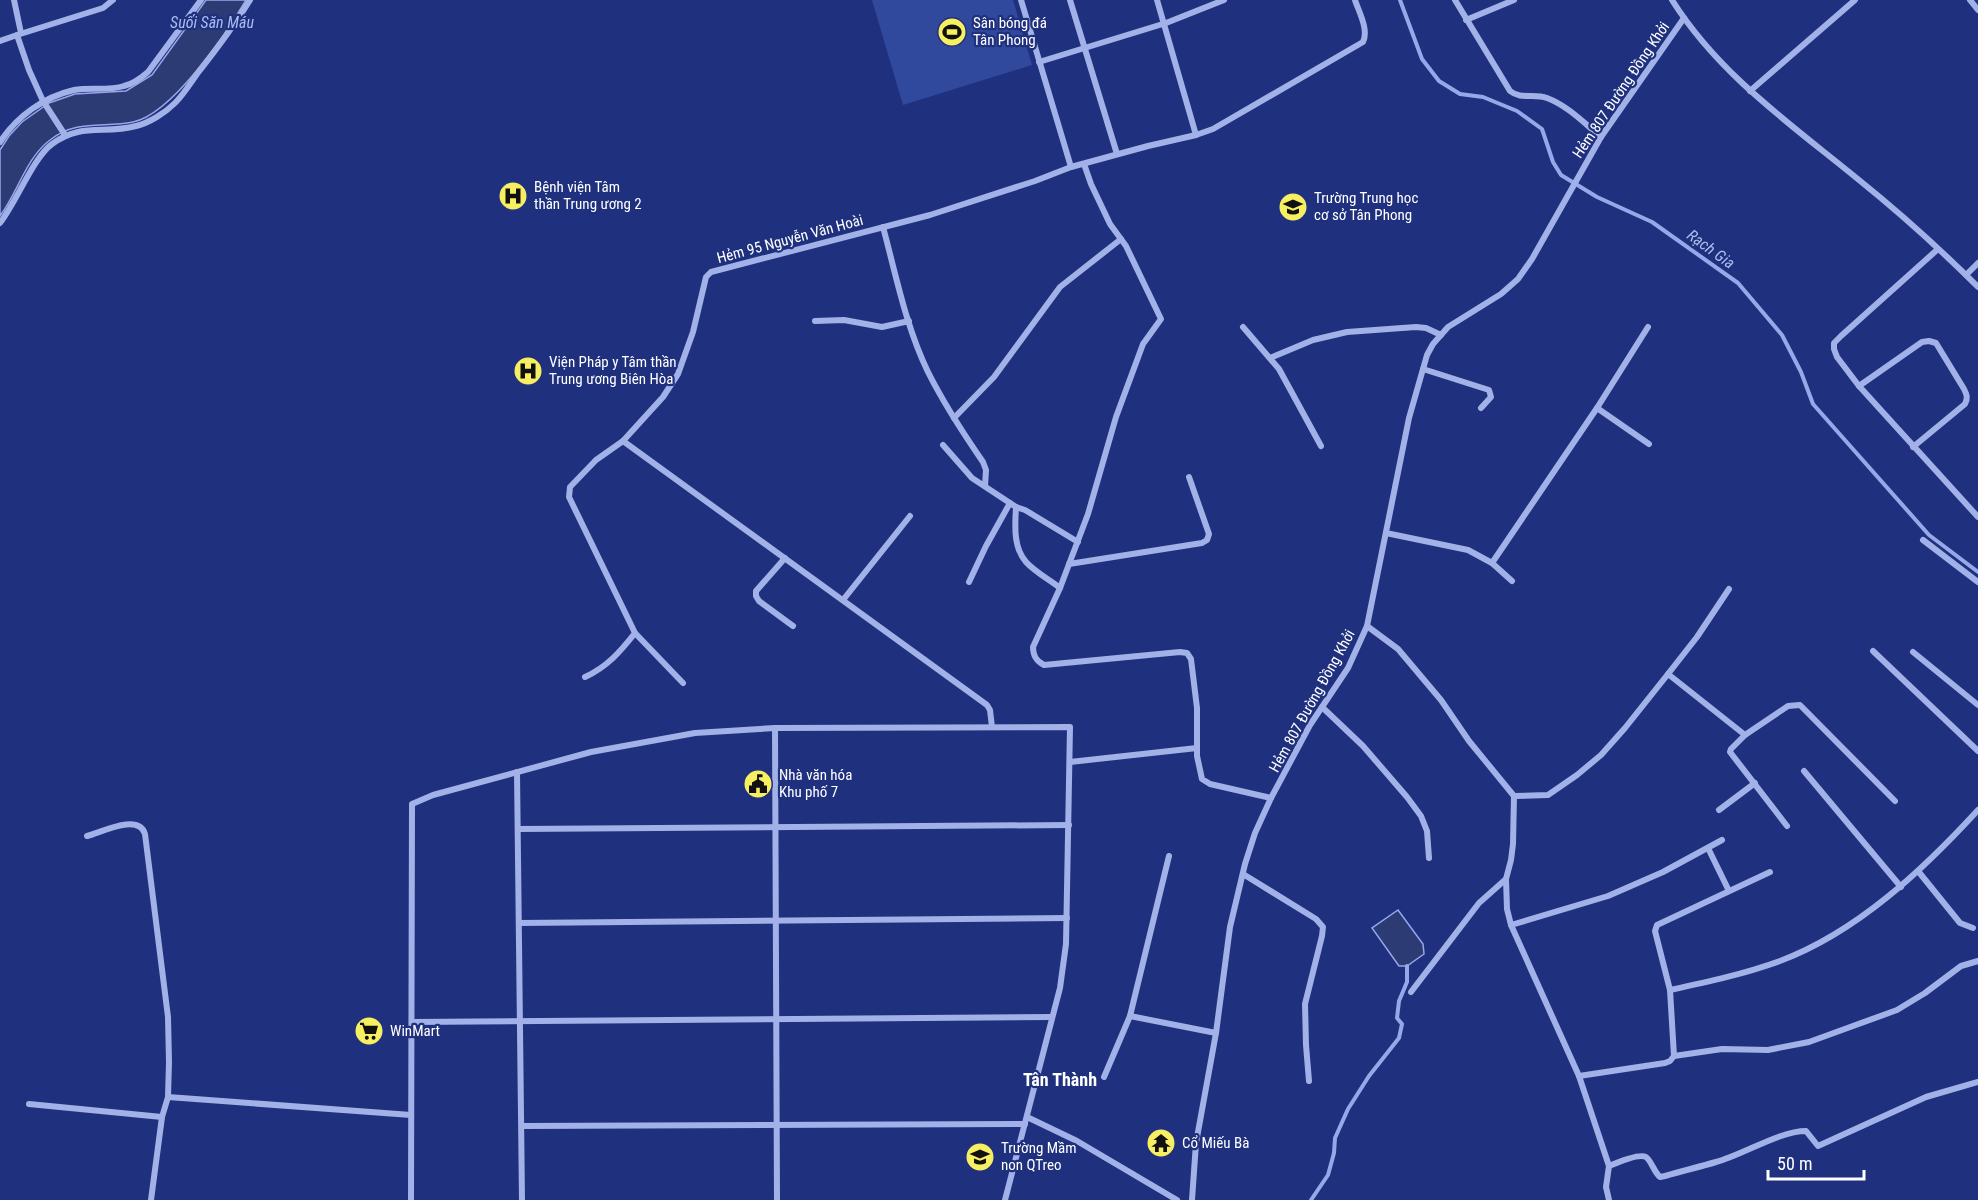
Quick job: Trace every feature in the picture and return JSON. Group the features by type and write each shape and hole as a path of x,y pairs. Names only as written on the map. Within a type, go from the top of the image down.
{"street":[{"path":"14,0 19,34 29,70 43,101 65,135"},
{"path":"0,41 103,8 113,0"},
{"path":"0,142 19,119 43,101 74,90 124,87 138,80 148,72 201,0"},
{"path":"0,223 11,209 42,154 50,145 65,135 77,131 136,126 165,111 175,103 233,28 250,0"},
{"path":"1021,0 1071,167"},
{"path":"1070,0 1117,154"},
{"path":"1157,0 1196,135"},
{"path":"1039,62 1164,24 1224,0"},
{"name":"Hẻm 95 Nguyễn Văn Hoài","path":"683,683 635,633 569,497 569,492 570,487 596,460 623,441 663,397 678,374 693,332 706,277 711,272 930,215 1057,174 1071,167 1213,129 1266,96 1363,42 1365,32 1355,0"},
{"path":"1455,0 1510,91 1519,96 1538,96 1556,102 1568,109 1601,137"},
{"path":"1466,20 1514,0"},
{"path":"1672,0 1714,56 1750,91 1861,181 1978,287"},
{"path":"1750,91 1855,0"},
{"path":"1970,0 1978,10"},
{"name":"Hẻm 807 Đường Đồng Khởi","path":"1192,1200 1196,1143 1216,1033 1230,927 1243,874 1255,833 1271,798 1310,725 1347,668 1367,626 1409,418 1427,355 1448,327 1501,294 1518,279 1532,259 1601,137 1684,18"},
{"path":"1084,164 1110,224 1126,246 1161,319 1143,344 1116,417 1088,514 1060,588 1033,647 1033,654 1038,662 1044,665 1187,653 1191,659 1197,708 1197,748 1202,779 1210,784 1271,798"},
{"path":"883,227 909,321 927,370 954,418 983,462 986,470 985,486"},
{"path":"954,418 994,377 1060,287 1121,239"},
{"path":"1938,249 1834,343 1834,349 1837,357 1859,386 1978,517"},
{"path":"1966,275 1978,263"},
{"path":"815,321 844,320 882,327 909,321"},
{"path":"1243,327 1287,382 1321,446"},
{"path":"1270,358 1313,340 1347,332 1416,327 1426,328 1441,335"},
{"path":"1492,563 1597,408 1648,327"},
{"path":"1859,386 1922,342 1936,343 1968,396 1965,404 1913,447"},
{"path":"1423,369 1489,390 1491,397 1481,408"},
{"path":"1597,408 1649,444"},
{"path":"623,441 987,705 990,710 992,727"},
{"path":"943,445 972,478 1013,505 1078,542"},
{"path":"1069,564 1202,543 1207,540 1209,534 1189,477"},
{"path":"969,582 986,546 1013,505"},
{"path":"1013,505 1017,544 1026,562 1060,588"},
{"path":"843,600 910,516"},
{"path":"1386,533 1468,550 1492,563 1512,581"},
{"path":"1923,540 1978,582"},
{"path":"785,558 756,591 756,596 759,602 793,626"},
{"path":"1514,796 1548,795 1577,775 1601,754 1668,675 1729,589"},
{"path":"1367,626 1398,649 1441,700 1469,741 1514,796 1513,844 1506,879 1507,909 1511,925 1579,1076 1609,1166 1606,1199"},
{"path":"585,677 600,670 612,660 635,633"},
{"path":"1873,651 1978,751"},
{"path":"1914,652 1977,701"},
{"path":"1668,675 1745,735"},
{"path":"1787,826 1730,752 1745,735 1788,706 1800,705 1894,801"},
{"path":"1322,708 1363,746 1407,796 1421,816 1427,831 1429,858"},
{"path":"411,1200 412,804 433,795 591,752 669,736 775,728 1070,727 1064,966 1005,1200"},
{"path":"775,728 777,1200"},
{"path":"1070,762 1197,748"},
{"path":"1804,771 1901,887"},
{"path":"517,772 522,1200"},
{"path":"1719,810 1755,783"},
{"path":"1670,990 1721,980 1782,960 1841,931 1901,887 1945,846 1978,810"},
{"path":"87,836 128,824 138,824 143,828 168,1017 170,1062 168,1097 162,1118 151,1200"},
{"path":"518,829 1069,825"},
{"path":"1511,925 1608,896 1663,872 1722,840"},
{"path":"1708,848 1729,891"},
{"path":"1104,1077 1131,1016 1169,856"},
{"path":"1918,871 1960,922 1973,928"},
{"path":"1579,1076 1670,1061 1674,1056 1670,990 1655,928 1657,925 1770,872"},
{"path":"1243,874 1316,919 1323,927 1305,1004 1310,1081"},
{"path":"1411,992 1479,903 1506,879"},
{"path":"519,923 1067,918"},
{"path":"1674,1056 1722,1049 1768,1050 1809,1041 1897,1010 1925,993 1961,966 1978,961"},
{"path":"1131,1016 1216,1033"},
{"path":"412,1022 1052,1017"},
{"path":"1609,1166 1644,1156 1660,1177 1716,1162 1788,1134 1803,1131 1806,1131 1818,1146 1926,1097 1978,1082"},
{"path":"168,1097 411,1115"},
{"path":"29,1104 162,1118"},
{"path":"522,1126 777,1125 1026,1120 1077,1141 1177,1200"}],"shaded area":[{"name":"Sân bóng đá Tân Phong","path":"872,0 1013,0 1032,65 903,105"}],"water":[{"name":"Suối Săn Máu","path":"206,0 246,0 212,51 181,89 148,116 133,122 70,129 50,140 28,166 0,216 0,150 22,122 49,103 75,94 126,91 152,75"},
{"path":"1398,910 1423,944 1424,954 1407,966 1399,966 1372,928"}],"waterway":[{"name":"Rạch Gia","path":"1400,0 1422,59 1439,81 1460,94 1483,97 1517,111 1542,129 1553,162 1561,175 1597,197 1652,222 1738,283 1782,335 1801,372 1813,404 1929,535 1978,572"},
{"path":"1311,1200 1328,1175 1334,1153 1335,1138 1348,1109 1369,1076 1399,1038 1402,1024 1397,1018 1399,1001 1407,982 1407,966"}],"place":[{"name":"Sân bóng đá Tân Phong","path":"952,32"},
{"name":"Bệnh viện Tâm thần Trung ương 2","path":"513,196"},
{"name":"Trường Trung học cơ sở Tân Phong","path":"1293,207"},
{"name":"Viện Pháp y Tâm thần Trung ương Biên Hòa","path":"528,371"},
{"name":"Nhà văn hóa Khu phố 7","path":"758,784"},
{"name":"WinMart","path":"369,1031"},
{"name":"Cổ Miếu Bà","path":"1161,1143"},
{"name":"Trường Mầm non QTreo","path":"980,1157"}],"district":[{"name":"Tân Thành","path":"1060,1079"}]}
